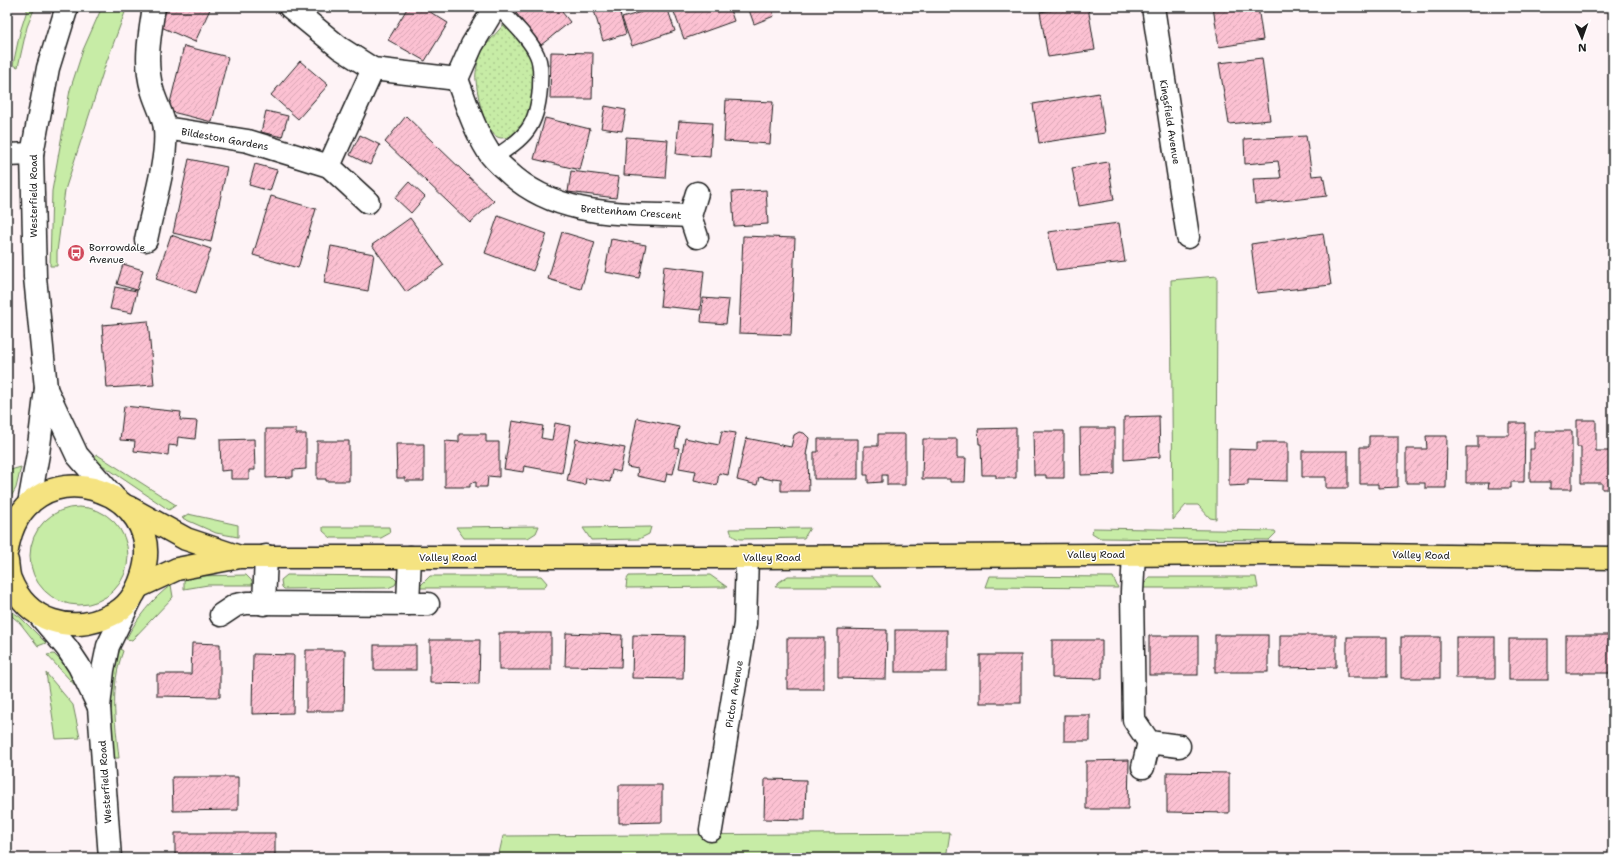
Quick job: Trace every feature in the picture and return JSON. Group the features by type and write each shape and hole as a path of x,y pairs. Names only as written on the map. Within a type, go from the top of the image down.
{"main road":[{"name":"Valley Road","path":"11,525 29,504 48,491 70,486 92,488 120,501 186,539 240,557"},
{"path":"7,561 14,593 39,615 58,623 78,625 98,622 116,613 134,593 145,567 145,545 139,525 120,501"},
{"path":"7,550 11,525"},
{"name":"Valley Road","path":"134,593 177,569 240,557 266,556 747,557 1282,554 1613,558"}],"street":[{"name":"Westerfield Road","path":"29,504 38,454 46,388 35,277 32,154 48,68 67,7"},
{"path":"146,240 164,153 166,128 151,88 148,68 149,45 154,7"},
{"path":"290,7 340,48 373,69 457,79 472,45 494,7"},
{"name":"Kingsfield Avenue","path":"1153,7 1188,237"},
{"path":"329,166 373,69"},
{"name":"Brettenham Crescent","path":"457,79 471,117 494,158 514,178 534,192 554,202 601,212 690,216"},
{"name":"Bildeston Gardens","path":"166,128 248,141 329,166 368,202"},
{"path":"7,155 32,154"},
{"name":"Brettenham Crescent","path":"696,237 690,216 697,192"},
{"name":"Westerfield Road","path":"46,388 77,455 120,501"},
{"name":"Valley Road","path":"1134,554 1132,592 1134,720 1149,742"},
{"path":"264,604 266,556"},
{"name":"Valley Road","path":"221,615 236,605 418,604 410,557"},
{"name":"Picton Avenue","path":"711,830 745,624 747,557"},
{"name":"Westerfield Road","path":"110,858 99,707 108,646 134,593"},
{"name":"Westerfield Road","path":"39,615 67,648 79,666 99,707"},
{"path":"1142,767 1149,742 1178,746"}],"lane":[{"path":"494,158 527,132 534,120 539,102 541,66 529,42 498,7"}],"green space":[{"path":"28,7 35,7 27,27 18,67 13,65 20,32"},
{"path":"102,7 127,7 105,66 65,190 57,252 57,266 50,266 52,191 70,90 83,50"},
{"path":"504,24 525,44 530,51 535,73 532,103 527,117 520,128 512,136 501,138 495,136 486,123 480,104 476,70 483,50"},
{"path":"1217,276 1216,519 1210,518 1198,505 1186,505 1173,520 1171,280"},
{"path":"96,454 176,505 169,510 95,460"},
{"path":"21,467 16,488 7,504 7,471"},
{"path":"79,507 98,511 113,522 124,537 128,556 124,575 113,590 98,601 79,605 60,601 45,590 34,575 30,556 34,537 45,522 60,511"},
{"path":"188,514 238,525 238,537 216,533 182,518"},
{"path":"539,526 536,533 528,538 464,538 456,527"},
{"path":"323,527 389,527 390,533 381,538 331,538 323,531"},
{"path":"651,527 649,534 639,539 591,540 583,528"},
{"path":"810,528 804,538 740,539 733,536 730,529"},
{"path":"1093,528 1275,531 1276,533 1269,540 1100,538 1092,533"},
{"path":"246,575 252,581 252,585 208,585 184,589 184,579 194,576"},
{"path":"287,575 392,576 397,581 395,585 388,588 284,589 282,587 281,580"},
{"path":"710,575 727,587 626,588 627,579 629,576"},
{"path":"430,576 541,576 547,583 544,588 418,588"},
{"path":"788,576 872,576 881,587 775,587 779,582"},
{"path":"990,576 1113,577 1118,588 986,587"},
{"path":"1149,577 1256,577 1258,588 1142,588"},
{"path":"171,585 173,597 132,640 126,639 146,609"},
{"path":"7,608 20,617 46,643 38,646 20,623 7,612"},
{"path":"120,649 123,651 116,678 115,691 116,730 119,758 113,758 110,703 113,676"},
{"path":"54,654 71,671 81,692 47,655"},
{"path":"46,673 73,705 80,738 56,739"},
{"path":"950,833 946,858 498,858 503,836"}],"building":[{"path":"168,7 211,7 195,42 159,26"},
{"path":"408,7 422,7 448,23 425,61 388,40"},
{"path":"516,7 558,7 570,22 541,45 513,9"},
{"path":"593,7 618,7 626,34 603,41"},
{"path":"657,7 667,7 675,31 632,46 622,18"},
{"path":"687,7 729,7 734,21 684,39 674,12"},
{"path":"748,7 771,7 774,16 754,24"},
{"path":"1069,7 1088,7 1095,50 1048,57 1040,12"},
{"path":"1213,7 1258,7 1263,40 1219,47"},
{"path":"1375,7 1405,7 1375,10"},
{"path":"184,46 228,57 212,122 168,111"},
{"path":"551,52 593,53 592,99 550,99"},
{"path":"1262,58 1270,120 1229,124 1219,63"},
{"path":"300,61 328,85 298,119 271,95"},
{"path":"1099,93 1105,133 1039,143 1033,104"},
{"path":"726,100 773,102 770,144 724,141"},
{"path":"605,106 626,110 622,131 601,128"},
{"path":"266,111 288,116 282,137 261,132"},
{"path":"406,116 494,201 470,223 385,142"},
{"path":"545,118 590,129 580,170 534,159"},
{"path":"679,121 712,123 710,157 676,154"},
{"path":"360,135 380,145 370,165 350,155"},
{"path":"1306,136 1312,176 1323,175 1327,196 1255,204 1253,179 1281,178 1278,161 1245,164 1244,139"},
{"path":"626,137 668,140 665,178 624,175"},
{"path":"189,159 227,167 211,242 173,233"},
{"path":"1108,162 1114,200 1079,206 1072,168"},
{"path":"255,164 277,170 270,191 249,185"},
{"path":"571,171 619,177 616,198 568,192"},
{"path":"409,182 425,197 411,213 395,198"},
{"path":"766,190 768,224 734,226 732,192"},
{"path":"271,196 316,209 298,268 253,255"},
{"path":"498,216 547,234 533,271 485,253"},
{"path":"410,218 444,265 406,292 372,245"},
{"path":"1119,223 1125,262 1056,270 1048,232"},
{"path":"562,232 595,242 581,289 548,279"},
{"path":"1323,233 1331,285 1257,293 1251,244"},
{"path":"171,235 211,249 196,293 156,279"},
{"path":"743,236 795,238 791,335 739,333"},
{"path":"611,239 646,245 639,278 605,272"},
{"path":"331,246 374,254 368,291 324,283"},
{"path":"123,264 143,270 137,290 117,284"},
{"path":"664,266 704,271 700,310 660,306"},
{"path":"115,287 137,291 132,313 110,309"},
{"path":"703,298 729,300 726,324 701,322"},
{"path":"148,321 154,385 107,388 102,325"},
{"path":"124,406 181,412 180,420 197,421 195,439 178,437 177,446 169,445 168,455 134,451 135,441 120,440"},
{"path":"1159,416 1160,457 1124,460 1124,417"},
{"path":"637,418 679,427 675,447 679,448 673,474 667,473 665,482 637,476 638,469 627,467"},
{"path":"1577,420 1596,420 1596,451 1613,451 1613,489 1602,489 1602,483 1581,483 1581,447 1577,447"},
{"path":"512,421 543,426 541,438 552,440 555,423 570,426 562,473 524,466 523,472 504,469"},
{"path":"1509,423 1525,423 1524,482 1511,482 1511,488 1488,488 1489,483 1466,483 1466,447 1478,447 1478,435 1509,435"},
{"path":"1016,428 1016,478 996,478 996,475 982,475 981,444 979,444 978,429"},
{"path":"1080,428 1115,428 1115,474 1081,475"},
{"path":"266,429 296,429 296,434 306,434 306,469 293,470 293,477 266,478"},
{"path":"722,431 736,433 728,475 719,473 717,485 694,480 696,471 679,468 685,438 719,445"},
{"path":"1033,431 1064,431 1064,478 1046,478 1046,475 1034,475"},
{"path":"1534,431 1572,431 1572,489 1550,489 1550,482 1530,482 1530,449 1534,449"},
{"path":"799,432 804,433 809,438 806,455 808,455 809,491 781,491 781,479 773,478 773,480 759,477 757,485 737,480 746,438 791,447 794,435"},
{"path":"459,434 486,434 486,442 499,442 499,477 488,476 487,487 476,487 476,482 470,483 470,487 445,487 445,441 459,442"},
{"path":"878,434 905,434 905,485 887,485 887,475 882,475 882,482 868,483 868,475 864,475 864,446 878,446"},
{"path":"1369,436 1398,436 1398,487 1378,488 1378,484 1360,484 1360,447 1369,447"},
{"path":"1426,436 1447,436 1446,488 1425,488 1425,483 1406,483 1406,449 1427,449"},
{"path":"254,439 255,470 249,470 249,479 231,479 231,470 221,471 220,440"},
{"path":"576,439 625,448 620,472 612,470 610,482 586,478 585,485 567,481"},
{"path":"818,439 858,439 858,479 814,479 814,452 818,452"},
{"path":"923,439 957,439 957,458 966,458 965,482 950,482 950,479 922,479"},
{"path":"317,441 349,441 349,481 326,481 326,479 317,479"},
{"path":"1257,442 1288,442 1288,481 1248,480 1248,485 1229,486 1229,449 1257,450"},
{"path":"396,444 424,444 424,481 405,481 405,478 397,478"},
{"path":"1302,451 1348,451 1348,488 1326,488 1326,477 1302,477"},
{"path":"838,629 887,630 886,679 838,678"},
{"path":"895,630 947,630 947,672 895,672"},
{"path":"499,633 551,633 551,670 499,670"},
{"path":"566,633 622,635 621,667 565,666"},
{"path":"633,635 684,636 683,679 632,678"},
{"path":"1215,635 1268,635 1268,672 1215,672"},
{"path":"1280,635 1336,635 1336,667 1280,668"},
{"path":"1566,635 1613,635 1613,673 1566,673"},
{"path":"1149,636 1198,636 1198,675 1149,675"},
{"path":"1347,637 1387,637 1387,677 1347,677"},
{"path":"1401,637 1440,637 1440,678 1401,678"},
{"path":"1456,637 1495,637 1495,678 1456,678"},
{"path":"787,638 824,638 824,689 787,689"},
{"path":"1509,639 1548,639 1548,680 1509,680"},
{"path":"430,640 480,640 479,684 430,683"},
{"path":"1052,640 1102,640 1102,679 1052,678"},
{"path":"192,643 220,644 220,697 157,696 157,674 191,674"},
{"path":"374,645 416,645 416,670 374,670"},
{"path":"306,650 345,650 344,711 306,711"},
{"path":"253,654 294,655 293,713 252,714"},
{"path":"980,655 1021,655 1021,703 980,703"},
{"path":"1064,715 1090,715 1090,741 1064,741"},
{"path":"1129,760 1128,809 1086,809 1086,761"},
{"path":"1167,772 1229,773 1229,813 1167,812"},
{"path":"172,777 238,777 238,810 173,811"},
{"path":"765,779 806,780 805,820 764,819"},
{"path":"619,785 662,785 662,822 619,823"},
{"path":"175,833 275,833 275,857 175,856"}],"place":[{"name":"Borrowdale Avenue","path":"76,253"}]}
